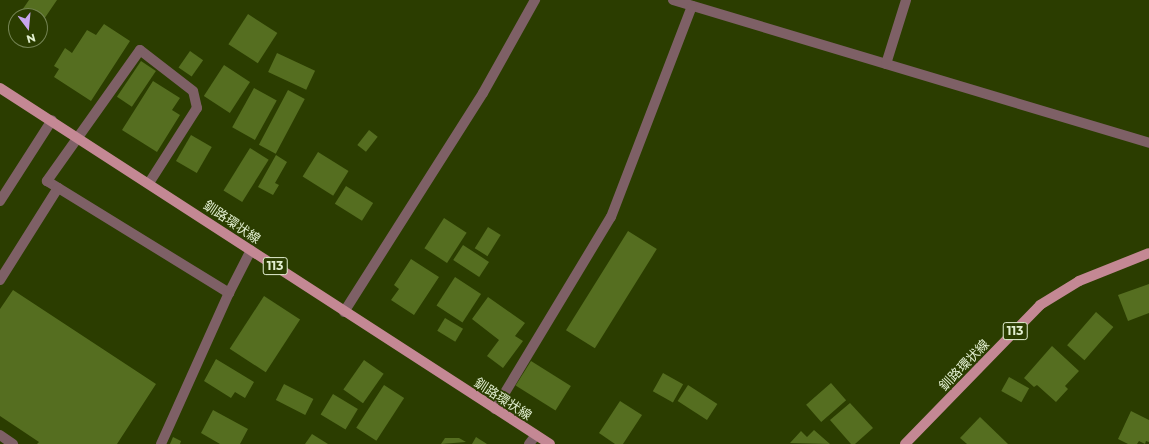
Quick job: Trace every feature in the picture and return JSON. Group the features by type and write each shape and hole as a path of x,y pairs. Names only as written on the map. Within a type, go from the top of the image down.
{"main road":[{"name":"釧路環状線","path":"0,88 52,120 344,312 550,444"},
{"name":"釧路環状線","path":"905,444 1040,305 1079,281 1149,252"}],"lane":[{"path":"344,312 483,93 535,0"},
{"path":"673,0 1149,143"},
{"path":"886,64 906,0"},
{"path":"495,409 611,217 692,6"},
{"path":"149,183 197,108 193,91 140,50 47,181 229,293"},
{"path":"0,201 52,120"},
{"path":"0,280 58,188"},
{"path":"161,444 229,293 251,250"},
{"path":"0,435 13,444"},
{"path":"529,444 536,435"}],"building":[{"path":"29,0 57,0 48,13 48,8 24,8"},
{"path":"248,14 277,33 258,63 228,44"},
{"path":"104,24 130,41 91,101 54,77 59,69 54,66 65,48 72,53 87,30 96,35"},
{"path":"190,51 203,60 192,77 179,67"},
{"path":"277,53 315,71 306,90 268,72"},
{"path":"141,61 156,71 132,107 117,97"},
{"path":"224,65 250,82 230,113 204,96"},
{"path":"153,81 180,98 172,110 180,115 157,152 122,130"},
{"path":"254,88 277,101 255,140 232,127"},
{"path":"288,90 305,99 276,154 259,145"},
{"path":"369,130 378,137 366,152 357,145"},
{"path":"191,135 212,147 197,173 176,161"},
{"path":"250,148 269,160 242,202 224,190"},
{"path":"318,152 349,171 333,196 303,177"},
{"path":"276,155 287,162 275,183 279,185 273,195 258,187"},
{"path":"346,186 373,203 362,221 335,204"},
{"path":"444,218 467,233 447,263 424,248"},
{"path":"488,227 501,235 487,256 475,248"},
{"path":"628,231 657,249 595,348 566,330"},
{"path":"463,245 489,262 479,277 453,260"},
{"path":"411,259 439,277 414,315 391,300 399,289 394,285"},
{"path":"455,277 481,294 462,322 436,306"},
{"path":"1149,284 1149,313 1128,321 1118,295"},
{"path":"13,290 156,384 117,444 37,444 39,442 0,416 0,309"},
{"path":"264,296 300,319 266,372 230,349"},
{"path":"488,297 525,323 515,336 523,341 503,368 487,356 499,340 472,319"},
{"path":"1096,312 1113,327 1084,360 1067,345"},
{"path":"445,318 463,329 455,342 437,331"},
{"path":"1052,346 1079,371 1065,386 1068,389 1056,402 1037,385 1034,387 1024,378"},
{"path":"216,359 254,382 245,398 235,392 231,398 204,381"},
{"path":"364,360 384,374 363,403 343,389"},
{"path":"531,361 571,386 555,410 516,386"},
{"path":"663,373 683,384 673,403 653,391"},
{"path":"1009,377 1029,388 1021,402 1001,391"},
{"path":"831,383 846,400 821,422 806,405"},
{"path":"284,384 313,399 305,415 276,400"},
{"path":"384,385 404,398 376,441 356,428"},
{"path":"688,385 717,404 707,420 678,401"},
{"path":"333,394 358,409 345,430 321,415"},
{"path":"620,401 642,415 623,444 615,444 599,433"},
{"path":"850,403 873,428 855,444 851,444 830,420"},
{"path":"213,410 248,429 240,444 220,444 201,433"},
{"path":"1131,411 1149,420 1149,442 1146,441 1145,444 1139,441 1137,444 1128,444 1118,439"},
{"path":"980,417 1008,444 967,444 960,438"},
{"path":"814,430 830,444 790,443 801,431 807,437"},
{"path":"312,434 328,444 305,444"},
{"path":"173,437 181,441 180,444 170,444"},
{"path":"476,437 487,444 472,444"},
{"path":"445,438 459,438 466,442 441,444"}]}
